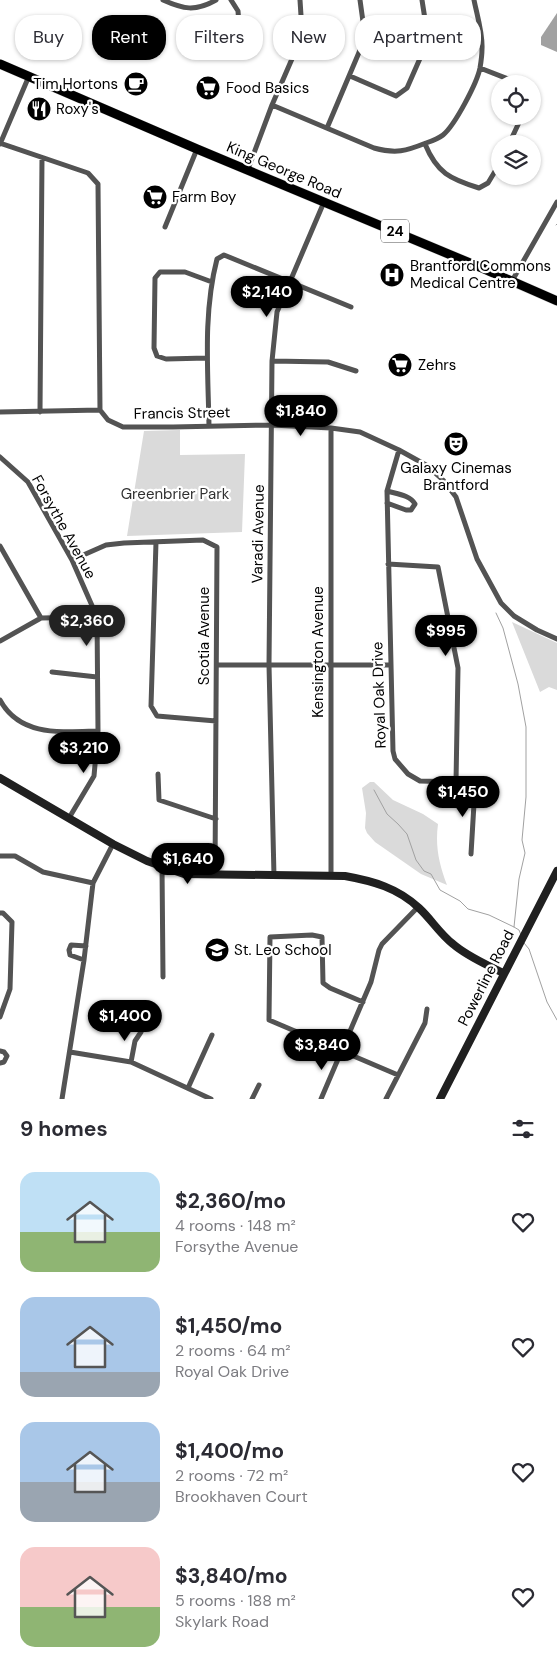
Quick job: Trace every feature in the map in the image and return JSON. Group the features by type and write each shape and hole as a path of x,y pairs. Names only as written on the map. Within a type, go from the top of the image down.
{"main road":[{"name":"King George Road","path":"0,64 557,301"},
{"path":"0,778 113,844 184,874 346,876 387,887 400,893 418,908 451,943 464,953 504,973"},
{"name":"Powerline Road","path":"440,1099 557,871"}],"street":[{"path":"162,0 179,7 191,9 207,5 216,0"},
{"path":"231,0 238,15"},
{"path":"248,169 302,31 300,0"},
{"path":"327,128 363,43 364,29 360,0"},
{"path":"350,76 396,96 406,88 425,47 427,32 422,0"},
{"path":"272,106 374,148 399,152 411,150 425,144 444,134 459,114 476,80 483,46 474,0"},
{"path":"480,68 498,75"},
{"path":"0,412 100,410 98,184 88,174 0,144 30,76"},
{"path":"425,144 433,161 442,172 454,179 479,188 488,183 491,178"},
{"path":"165,227 197,149"},
{"path":"40,412 42,158"},
{"name":"Varadi Avenue","path":"274,876 269,665 272,362 278,312 324,202"},
{"path":"512,281 557,202"},
{"path":"209,426 207,358 210,293 218,259 221,256 351,307"},
{"path":"207,358 166,359 157,356 154,348 154,288 155,278 160,272 185,272 212,282"},
{"path":"272,362 328,362 356,371"},
{"name":"Francis Street","path":"100,410 108,420 123,426 272,425 331,428 360,432 400,450 426,465 443,480 456,497 477,559 501,603 514,616 557,639"},
{"name":"Kensington Avenue","path":"331,428 331,876"},
{"name":"Royal Oak Drive","path":"400,450 387,492 393,751 395,759 408,774 420,782 472,784 474,787 472,854"},
{"name":"Forsythe Avenue","path":"0,457 28,482 72,560 97,617 98,731 94,776 69,818"},
{"path":"387,492 407,497 413,500 415,504 411,510 406,510 387,503"},
{"name":"Scotia Avenue","path":"72,560 106,545 204,540 217,548 215,875"},
{"path":"156,542 151,706 156,716 216,721"},
{"path":"0,546 41,618"},
{"path":"388,564 438,567 458,668 456,782"},
{"path":"0,641 41,618 97,617"},
{"path":"217,665 391,665"},
{"path":"52,672 97,677"},
{"path":"0,700 6,712 18,721 52,732 98,731"},
{"path":"158,774 159,800 216,819"},
{"path":"62,1099 84,960 93,883 113,844"},
{"path":"0,856 15,856 43,872 93,883"},
{"path":"162,866 163,977"},
{"path":"321,1099 371,982 378,950 418,908"},
{"path":"0,913 3,913 12,922 10,989 0,1017"},
{"path":"363,1002 330,988 324,983 322,937 312,935 270,937 269,1020 398,1075"},
{"path":"84,960 70,955 69,950 71,945 74,944 86,946"},
{"path":"386,1099 425,1023 427,1009"},
{"path":"131,1062 135,1041 141,1032"},
{"path":"188,1088 212,1035"},
{"path":"0,1051 4,1052 7,1056 4,1062 0,1063"},
{"path":"70,1052 131,1062 188,1088 202,1097 212,1099"},
{"path":"252,1099 259,1085"}],"green space":[{"name":"Greenbrier Park","path":"180,430 180,455 245,454 242,532 127,536 144,431"},
{"path":"512,622 557,643 557,690 549,687 540,692"},
{"path":"370,782 374,782 393,800 423,814 438,824 438,855 447,885 421,874 375,842 367,833 362,788"}],"shaded area":[{"path":"557,13 557,52 541,45 541,37"}],"waterway":[{"path":"496,613 503,628 518,684 526,727 526,797 522,840 525,853 519,879 514,927"},
{"path":"374,790 387,814 407,834 416,860 424,871 431,874 440,890 460,901 468,909 489,915 514,927 519,930 521,935"},
{"path":"524,943 529,949 547,1002 557,1020"}],"place":[{"name":"Tim Hortons","path":"136,84"},
{"name":"Food Basics","path":"208,88"},
{"name":"Roxy's","path":"39,109"},
{"name":"Farm Boy","path":"155,197"},
{"name":"Brantford Commons Medical Centre","path":"392,275"},
{"name":"Zehrs","path":"400,365"},
{"name":"Galaxy Cinemas Brantford","path":"456,444"},
{"name":"St. Leo School","path":"217,950"}]}
